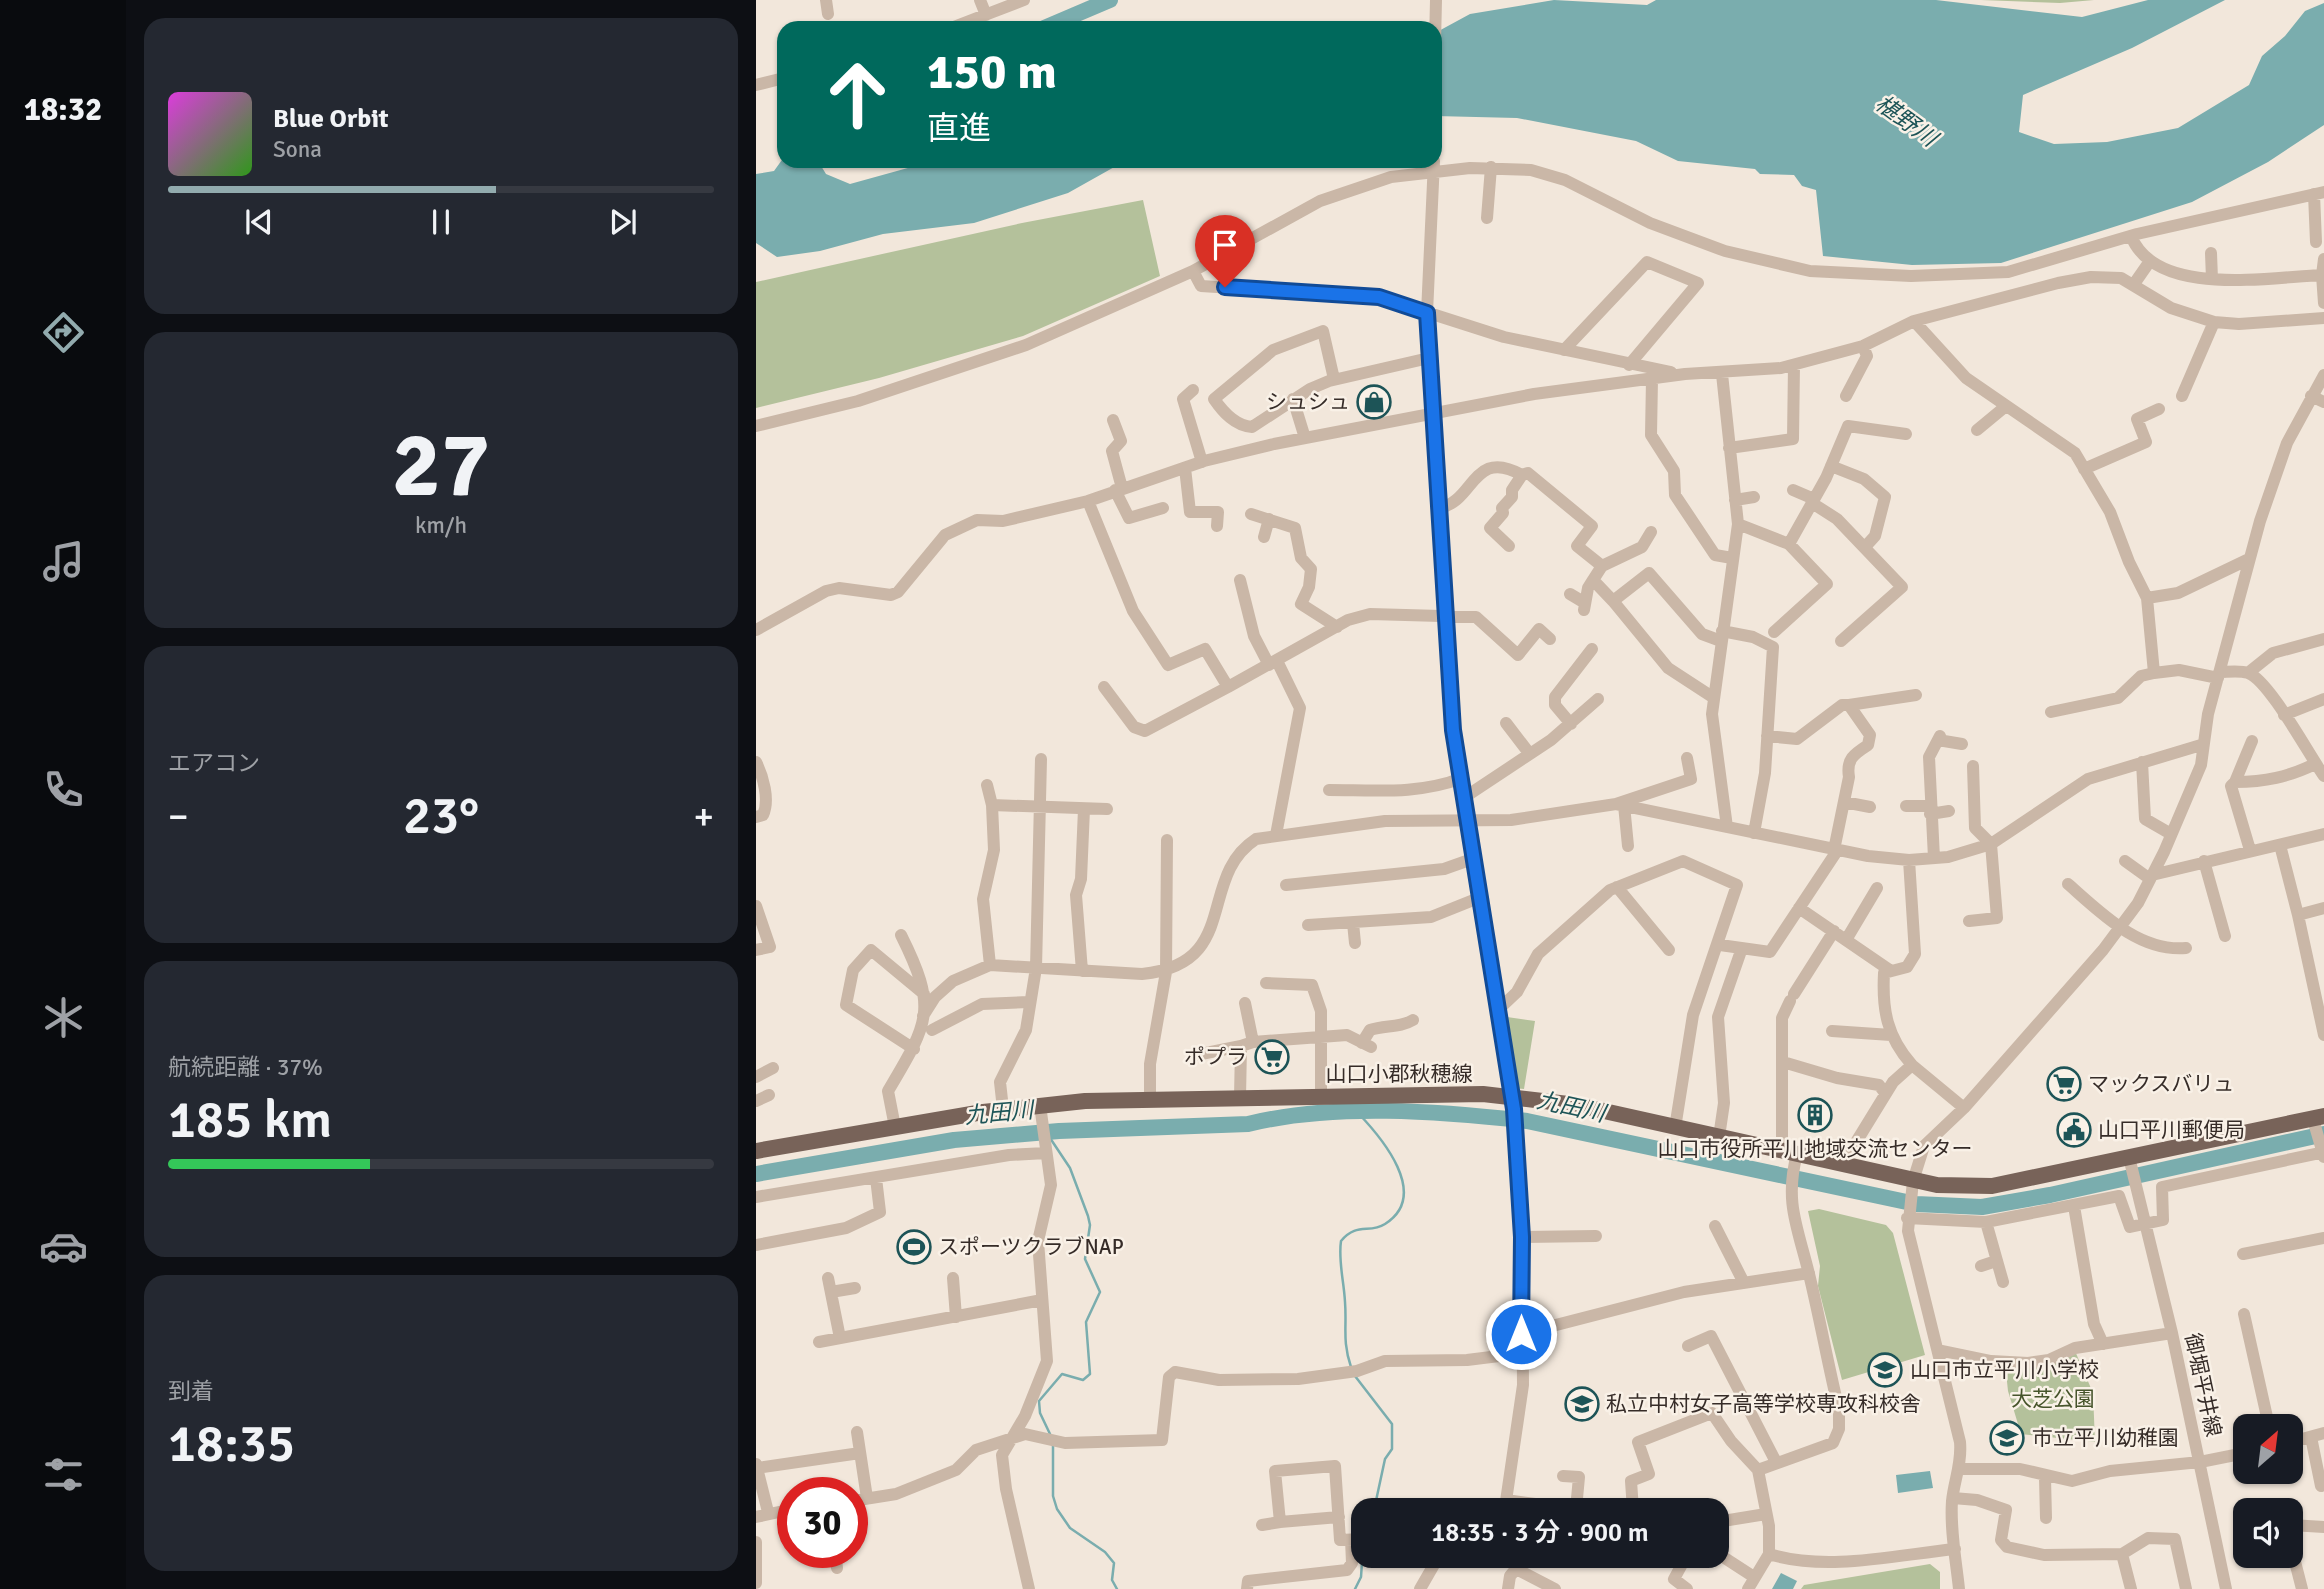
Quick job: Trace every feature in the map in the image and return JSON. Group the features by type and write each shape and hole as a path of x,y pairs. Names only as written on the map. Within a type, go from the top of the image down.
{"main road":[{"name":"山口小郡秋穂線","path":"756,1151 1003,1110 1041,1110 1150,1098 1413,1094 1512,1103 1577,1105 1791,1156 1842,1165 1912,1186 1992,1186 2131,1164 2318,1121"}],"street":[{"path":"826,0 828,14"},
{"path":"981,0 986,15"},
{"path":"970,21 1024,0"},
{"path":"1436,0 1436,21"},
{"path":"756,85 777,80"},
{"path":"1442,167 1531,170 1565,180 1688,239 1768,263 1810,271 1924,276 2008,272 2131,236 2319,193 2316,242"},
{"path":"1487,218 1491,167"},
{"path":"756,426 858,401 1026,345 1194,271 1320,201 1391,177 1430,168"},
{"path":"1434,168 1427,313 1453,730 1499,1009 1516,1132 1522,1237 1523,1385 1512,1498"},
{"path":"2131,236 2135,247 2150,261 2171,273 2212,279 2322,275"},
{"path":"2211,253 2212,279"},
{"path":"2324,259 2324,303"},
{"path":"1564,350 1647,261 1698,283 1629,365"},
{"path":"2134,284 2150,261"},
{"path":"1194,271 1201,286 1379,297 1504,337 1629,365 1685,374"},
{"path":"756,630 826,591 839,588 891,595 898,592 945,535 978,520 1003,522 1088,501 1202,462 1305,438 1432,416 1534,394 1685,374 1722,374 1794,365 1863,346 1914,321 2058,283 2105,277 2121,278 2171,308 2214,322 2239,324 2324,318"},
{"path":"1914,321 1966,378 2075,453 2110,512 2129,562 2147,598 2154,673"},
{"path":"2182,396 2214,322"},
{"path":"1335,379 1322,331 1273,350 1214,399 1225,413 1243,426 1252,426 1293,399 1335,379 1429,358"},
{"path":"1846,396 1867,356 1863,346"},
{"path":"1729,448 1793,439 1794,365"},
{"path":"1722,374 1738,524 1731,558 1712,714 1727,827"},
{"path":"1959,1589 1953,1498 1960,1469 1960,1442 1911,1246 1908,1216 1912,1186 1924,1146 1964,1108 2120,927 2138,902 2201,765 2202,745 2249,559 2287,443 2324,375"},
{"path":"1652,379 1651,435 1675,474 1675,495 1715,555 1731,558"},
{"path":"1193,390 1183,399 1202,462"},
{"path":"2311,396 2324,402"},
{"path":"1293,399 1305,438"},
{"path":"1977,430 2006,406"},
{"path":"2084,469 2146,442 2137,419 2159,409"},
{"path":"1114,420 1121,441 1112,451 1118,489 1131,522 1163,508"},
{"path":"1788,544 1831,466 1848,426 1906,433"},
{"path":"1439,508 1448,506 1471,481 1490,468 1498,466 1522,475"},
{"path":"1831,466 1864,479 1885,497 1875,536 1865,547"},
{"path":"1185,468 1189,515 1217,512 1217,526"},
{"path":"1509,547 1487,531 1503,513 1502,509 1512,497 1512,490 1522,475 1528,473 1592,526 1577,546 1602,566"},
{"path":"1793,490 1837,519 1902,587 1841,641"},
{"path":"1735,500 1754,498"},
{"path":"1088,501 1133,611 1168,665 1205,649 1228,687"},
{"path":"1251,514 1295,528 1301,558 1311,569 1309,587 1301,604 1337,626"},
{"path":"1264,537 1269,519"},
{"path":"1738,524 1788,544 1830,587 1774,632"},
{"path":"1570,594 1584,606 1593,580 1602,566 1642,547 1651,532"},
{"path":"2147,598 2178,593 2249,559"},
{"path":"1613,601 1649,573 1702,634 1753,637 1773,647 1765,773 1754,833"},
{"path":"1240,580 1254,636 1300,708 1276,835"},
{"path":"1593,580 1668,668 1714,698"},
{"path":"1104,687 1134,727 1145,731 1337,626 1370,614 1476,617 1518,655 1535,626 1550,639"},
{"path":"2051,712 2118,698 2141,676 2154,673 2179,670 2219,675 2248,673 2273,653 2324,639"},
{"path":"1571,724 1555,705 1555,697 1592,649"},
{"path":"2248,673 2272,696 2324,776"},
{"path":"1766,736 1797,739 1842,705 1916,695"},
{"path":"1465,797 1571,724 1598,699"},
{"path":"2284,715 2324,699"},
{"path":"1720,945 1770,952 1836,850 1849,777 1847,766 1853,755 1868,745 1870,735 1849,705"},
{"path":"1506,723 1529,753"},
{"path":"1934,858 1929,757 1939,738 1962,744"},
{"path":"2250,850 2231,786 2252,741"},
{"path":"1620,805 1836,850 1909,860 1948,857 1991,844 2088,779 2202,745"},
{"path":"923,1016 935,997 953,981 990,965 1142,974 1166,972 1190,959 1206,936 1227,874 1244,847 1256,839 1385,821 1469,821 1551,816 1620,805 1691,779 1687,758"},
{"path":"1003,1110 1000,1082 1026,1030 1036,968 1041,759"},
{"path":"756,762 762,775 766,807 763,815 756,817"},
{"path":"2142,762 2145,819 2171,834"},
{"path":"2235,782 2260,782 2286,777 2315,764"},
{"path":"1969,921 1997,918 1991,844 1975,828 1973,766"},
{"path":"1329,790 1404,790 1445,785 1462,778"},
{"path":"987,785 992,804 994,850 983,900 990,965"},
{"path":"1844,802 1870,807"},
{"path":"992,804 1107,809"},
{"path":"1620,805 1628,846"},
{"path":"1906,806 1949,811"},
{"path":"1082,971 1076,895 1081,879 1084,809"},
{"path":"2125,861 2151,876 2324,834"},
{"path":"1150,1098 1150,1064 1166,972 1167,840"},
{"path":"2280,845 2324,1035"},
{"path":"1286,885 1444,869 1475,858"},
{"path":"1909,860 1915,954 1907,967 1884,973 1882,1001 1891,1035 1912,1065 1964,1108"},
{"path":"1499,1009 1517,992 1538,954 1617,887 1683,861 1737,885 1693,1015 1675,1128"},
{"path":"2204,861 2225,936"},
{"path":"2068,884 2120,927 2167,950 2186,948"},
{"path":"1617,887 1669,950"},
{"path":"1846,940 1877,888"},
{"path":"1308,925 1431,916 1481,897"},
{"path":"756,906 770,947 756,950"},
{"path":"1799,908 1891,971"},
{"path":"2298,915 2324,908"},
{"path":"1353,923 1355,943"},
{"path":"1758,1470 1832,1443 1839,1429 1839,1410 1809,1273 1792,1216 1791,1156 1783,1120 1780,1086 1783,1062 1782,1017 1834,931"},
{"path":"895,1127 888,1091 914,1049 923,1016 925,994 921,976 901,934"},
{"path":"1719,1137 1724,1103 1718,1017 1742,948"},
{"path":"914,1049 846,1005 853,970 871,950 925,994"},
{"path":"1266,982 1312,985 1321,1011 1321,1096"},
{"path":"932,1031 982,1004 1029,1002"},
{"path":"1240,1098 1247,1044 1245,1003"},
{"path":"1196,1055 1293,1037 1347,1035 1367,1045 1370,1030 1385,1025 1403,1026 1413,1020"},
{"path":"1832,1031 1891,1035"},
{"path":"1783,1062 1837,1078 1879,1085 1885,1093"},
{"path":"1842,1165 1885,1093 1912,1065"},
{"path":"756,1077 773,1068"},
{"path":"756,1101 769,1095"},
{"path":"1029,1589 1006,1489 1002,1455 1025,1416 1047,1361 1038,1241 1051,1185 1041,1110"},
{"path":"1908,1216 1986,1222 2119,1196 2130,1227 2147,1224 2163,1220 2162,1187 2323,1153 2318,1121"},
{"path":"756,1197 1045,1150"},
{"name":"御堀平井線","path":"2131,1164 2172,1333 2226,1589"},
{"path":"756,1245 846,1228 880,1212 876,1178"},
{"path":"2074,1206 2094,1324 2103,1345"},
{"path":"1986,1222 2003,1282"},
{"path":"1715,1226 1744,1283"},
{"path":"1522,1237 1596,1236"},
{"path":"2243,1254 2324,1238"},
{"path":"1981,1266 1996,1261"},
{"path":"1521,1334 1684,1292 1809,1273"},
{"path":"828,1278 840,1338"},
{"path":"953,1278 956,1317"},
{"path":"831,1292 855,1288"},
{"path":"819,1342 1042,1300"},
{"path":"2244,1314 2266,1414"},
{"path":"1938,1350 1991,1362 2028,1363 2049,1360 2074,1348 2172,1333"},
{"path":"1688,1346 1711,1336 1776,1462"},
{"path":"868,1499 896,1494 956,1470 976,1450 1025,1434 1065,1443 1162,1440 1169,1377 1175,1371 1219,1380 1298,1379 1357,1371 1385,1362 1467,1360 1523,1353"},
{"path":"1632,1498 1631,1481 1649,1474 1638,1442 1712,1413 1731,1441 1758,1470 1766,1514 1769,1554 1751,1583 1729,1564"},
{"path":"858,1433 864,1477"},
{"path":"2318,1435 2320,1486"},
{"path":"762,1514 757,1466 860,1452"},
{"path":"1960,1469 2020,1469 2045,1478 2072,1481 2109,1471 2200,1462 2233,1455"},
{"path":"1280,1522 1275,1471 1335,1466 1340,1540 1351,1539"},
{"path":"1563,1476 1579,1478 1579,1498"},
{"path":"2045,1478 2046,1518"},
{"path":"1953,1498 1977,1500 2006,1510 2001,1540 2007,1548 2044,1556 2122,1554 2148,1538 2175,1539 2186,1589"},
{"path":"1729,1520 1766,1514"},
{"path":"1262,1525 1339,1517"},
{"path":"2303,1526 2324,1527"},
{"path":"756,1542 756,1583"},
{"path":"1769,1554 1795,1560 1833,1561 1955,1549"},
{"path":"2122,1554 2131,1589"},
{"path":"1247,1589 1248,1581 1347,1570 1351,1564"},
{"path":"1420,1589 1432,1568"},
{"path":"1508,1589 1514,1568"},
{"path":"1525,1568 1555,1589"},
{"path":"1680,1568 1674,1579 1687,1589"},
{"path":"2297,1568 2302,1589"}],"green space":[{"path":"1981,0 2094,0 2060,3"},
{"path":"1143,200 1160,276 1023,336 879,378 756,408 756,282 1022,223"},
{"path":"1507,1017 1535,1021 1524,1089 1513,1088"},
{"path":"1819,1209 1886,1225 1893,1233 1925,1355 1842,1380 1818,1286 1820,1266 1808,1211"},
{"name":"大芝公園","path":"2075,1351 2093,1393 2095,1442 2021,1434 2008,1391 2006,1372 2014,1365"},
{"path":"1930,1564 1940,1572 1940,1589 1801,1589 1804,1585"}],"water":[{"name":"椹野川","path":"1554,0 1647,5 1656,0 1936,0 2082,17 2148,0 2225,0 2132,48 2023,95 2019,132 2054,144 2107,142 2178,128 2249,85 2262,56 2285,36 2305,11 2324,3 2324,125 2268,162 2192,202 2001,263 1912,265 1823,256 1816,190 1802,186 1794,175 1760,174 1755,169 1678,161 1636,141 1517,118 1442,116 1442,29 1470,14"},
{"path":"777,167 822,168 826,174 850,184 908,168 1113,168 1068,193 974,223 883,234 820,251 777,257 756,243 756,174 774,171"},
{"path":"1930,1471 1933,1488 1898,1493 1896,1475"},
{"path":"1781,1573 1797,1581 1793,1589 1772,1589"}],"waterway":[{"path":"1060,21 1110,0"},
{"name":"九田川","path":"756,1174 954,1140 1059,1131 1248,1124 1315,1113 1387,1111 1527,1121 1916,1204 1982,1207 2050,1195 2324,1134"},
{"path":"1351,1367 1346,1341 1341,1241 1352,1232 1385,1224 1398,1212 1403,1198 1403,1182 1389,1151 1358,1113"},
{"path":"1050,1138 1070,1168 1088,1216 1090,1225 1085,1259 1100,1292 1086,1322 1090,1374 1083,1380 1062,1374 1039,1401 1040,1413 1050,1434"},
{"path":"1355,1376 1392,1424 1392,1449 1385,1459 1377,1498"},
{"path":"1053,1443 1053,1496 1057,1509 1070,1528 1105,1552 1114,1563 1112,1580 1117,1589"},
{"path":"1355,1589 1361,1577 1362,1568"}],"place":[{"name":"シュシュ","path":"1374,402"},
{"name":"ポプラ","path":"1272,1057"},
{"name":"マックスバリュ","path":"2064,1084"},
{"name":"山口市役所平川地域交流センター","path":"1815,1115"},
{"name":"山口平川郵便局","path":"2074,1130"},
{"name":"スポーツクラブNAP","path":"914,1247"},
{"name":"山口市立平川小学校","path":"1885,1370"},
{"name":"私立中村女子高等学校専攻科校舎","path":"1582,1404"},
{"name":"市立平川幼稚園","path":"2007,1438"}],"route":[{"path":"1225,287 1379,297 1427,313 1453,730 1514,1109 1522,1237 1521,1334"}]}
